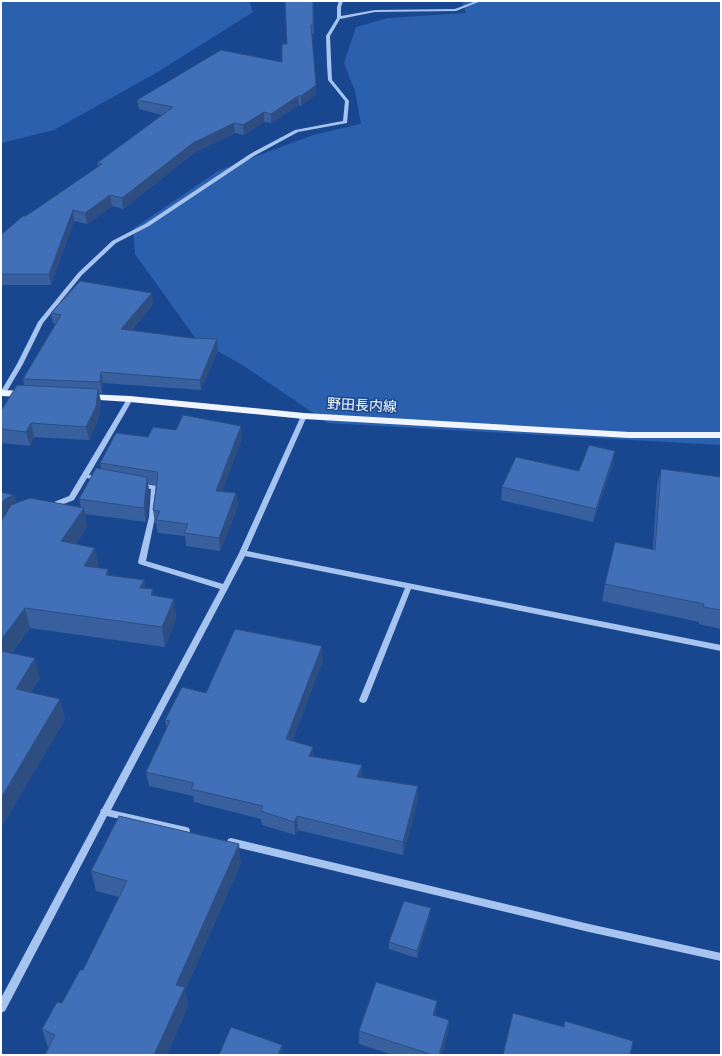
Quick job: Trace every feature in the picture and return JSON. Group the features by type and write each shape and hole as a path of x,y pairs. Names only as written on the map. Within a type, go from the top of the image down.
{"main road":[{"path":"2,393 34,394"},
{"name":"野田長内線","path":"74,396 130,399 304,416 629,435 721,435"}],"street":[{"path":"2,393 20,364 40,323 80,274 114,242 146,225 252,155 290,134 297,131 345,122 347,101 330,80 328,36 339,18 339,7 341,1"},
{"path":"339,18 375,11 456,10 479,1"},
{"path":"43,509 72,498 130,399"},
{"path":"1,1008 243,553 304,416"},
{"path":"85,476 108,480"},
{"path":"132,484 155,488 152,517 142,562 224,588"},
{"path":"243,553 721,648"},
{"path":"363,700 409,586"},
{"path":"104,812 197,834"},
{"path":"220,840 574,924 721,957"}],"shaded area":[{"path":"1,1 249,1 253,12 156,73 54,130 1,143"},
{"path":"462,1 721,1 721,445 328,423 244,366 196,339 135,254 133,229 218,171 313,135 361,124 355,91 344,63 356,27 388,18 466,13"}],"building":[{"path":"285,1 313,1 313,25 311,25 316,85 271,114 264,112 243,125 234,123 193,143 122,198 110,195 85,213 73,210 49,274 1,274 1,235 23,216 26,216 102,164 97,163 173,107 137,100 221,50 282,62 282,44 287,44"},
{"path":"80,281 152,293 121,329 191,338 217,339 200,380 101,372 100,382 23,379 61,315 51,313"},
{"path":"17,385 98,389 96,407 86,427 31,423 26,432 1,429 1,411"},
{"path":"183,415 241,426 216,491 236,493 219,538 184,533 188,524 156,520 160,511 153,510 158,475 157,472 100,463 116,433 148,437 153,427 176,430"},
{"path":"589,445 615,451 596,509 502,487 516,457 579,471"},
{"path":"96,468 147,477 144,508 79,499"},
{"path":"661,469 721,477 721,610 703,607 704,604 605,584 615,542 655,550"},
{"path":"1,492 14,495 5,499 1,504"},
{"path":"30,498 84,508 61,541 95,548 84,566 108,569 106,575 144,580 140,588 153,589 151,595 174,599 162,627 25,608 1,640 1,522 11,505"},
{"path":"235,629 322,646 286,739 313,747 309,756 362,765 357,777 418,786 403,842 297,816 294,822 261,811 263,806 191,789 194,783 146,772 170,721 165,720 182,687 206,693"},
{"path":"1,651 35,658 16,689 60,699 1,798"},
{"path":"119,816 239,844 176,985 185,987 154,1055 45,1055 55,1035 42,1029 57,1002 62,1003 80,970 83,970 127,881 91,871"},
{"path":"404,901 431,908 417,951 389,942"},
{"path":"376,982 437,1001 433,1015 449,1020 439,1055 433,1055 359,1031"},
{"path":"513,1013 564,1027 565,1021 633,1041 630,1055 503,1055"},
{"path":"231,1027 282,1045 278,1055 219,1055"}]}
